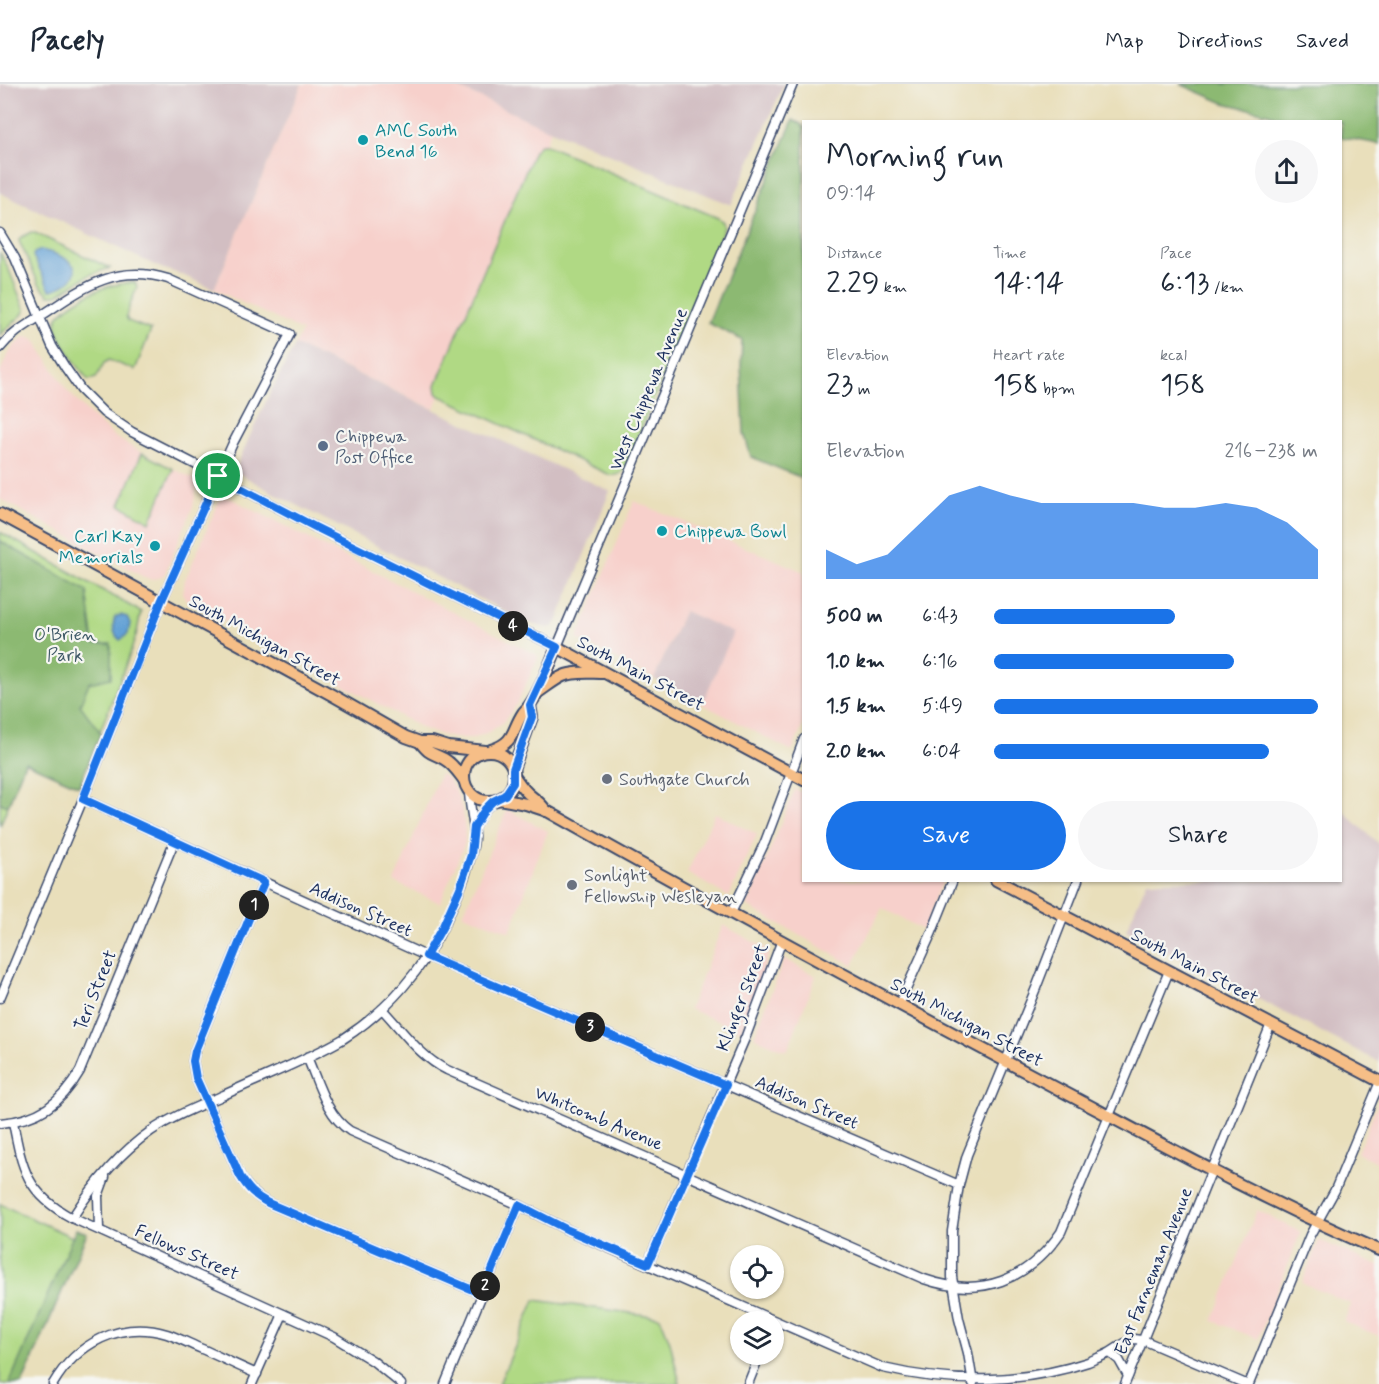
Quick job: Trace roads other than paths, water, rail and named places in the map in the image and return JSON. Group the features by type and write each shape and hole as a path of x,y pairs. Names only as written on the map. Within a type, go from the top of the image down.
{"main road":[{"name":"South Michigan Street","path":"0,514 406,737 448,747 488,751"},
{"name":"South Main Street","path":"557,647 802,779"},
{"name":"West Chippewa Avenue","path":"488,751 500,748 510,739 522,714 536,694 557,647"},
{"path":"536,694 567,675 582,672 607,673"},
{"name":"West Chippewa Avenue","path":"514,773 532,717 530,705"},
{"name":"South Michigan Street","path":"420,742 428,753 444,759 456,769 467,785"},
{"path":"488,751 509,760 514,773 510,790 496,800 479,799 467,785 466,766 477,754 488,751"},
{"name":"South Michigan Street","path":"514,773 521,786 547,811"},
{"name":"South Michigan Street","path":"496,800 526,804 547,811 899,1005 1212,1170 1317,1223 1379,1250"},
{"name":"South Main Street","path":"1000,882 1379,1083"}],"street":[{"name":"West Chippewa Avenue","path":"557,647 793,84"},
{"name":"South Main Street","path":"0,233 15,258 52,346 81,390 104,413 132,432 315,527 557,647"},
{"path":"0,348 14,333 73,294 116,275 142,273 154,274 186,286 290,334 233,443 161,602 83,799 0,998"},
{"path":"731,913 765,842 802,744"},
{"path":"72,1218 92,1187 108,1168 137,1141 157,1127 342,1039 382,1009 403,987 426,956 443,926 460,888 471,855 474,827 467,785"},
{"name":"Addison Street","path":"83,799 426,956 959,1185"},
{"path":"474,827 485,809 496,800"},
{"name":"Teri Street","path":"13,1122 45,1111 73,1083 80,1071 174,842"},
{"path":"264,882 195,1051 193,1061 196,1078 240,1176 246,1186 261,1199 482,1294"},
{"path":"899,1005 952,882"},
{"path":"973,1383 953,1286 952,1231 959,1185 968,1155 1077,882"},
{"name":"Klinger Street","path":"648,1264 726,1085 782,940"},
{"name":"Whitcomb Avenue","path":"382,1009 424,1054 438,1065 924,1278 953,1286 974,1286 1004,1280 1020,1273 1045,1253 1057,1239 1065,1226 1169,971"},
{"name":"East Farneman Avenue","path":"1126,1380 1271,1024"},
{"path":"307,1057 328,1106 342,1126 350,1131 752,1311"},
{"path":"784,1325 883,1368 940,1382 994,1382 1039,1376 1070,1368 1110,1353 1134,1339 1143,1340 1247,1384 1310,1235 1335,1190 1379,1083"},
{"path":"0,1123 13,1122"},
{"name":"Fellows Street","path":"13,1122 25,1173 39,1194 55,1208 72,1218 334,1336 381,1367 401,1384"},
{"path":"99,1229 98,1196 108,1168"},
{"path":"446,1384 519,1205"},
{"path":"252,1384 284,1314"},
{"path":"53,1384 68,1363 87,1346 112,1335 133,1331 154,1332 175,1337 257,1374"},
{"path":"1110,1353 1119,1360 1126,1380"},
{"path":"747,1384 755,1365"}],"water":[{"path":"41,250 68,260 73,265 74,276 57,289 50,290 33,256"},
{"path":"121,615 127,617 130,623 128,634 120,640 115,632 114,623 115,617"}],"place":[{"name":"AMC South Bend 16","path":"363,140"},
{"name":"Chippewa Post Office","path":"323,446"},
{"name":"Chippewa Bowl","path":"662,531"},
{"name":"Carl Kay Memorials","path":"155,546"},
{"name":"Southgate Church","path":"607,779"},
{"name":"Sonlight Fellowship Wesleyan","path":"572,885"}],"park label":[{"name":"O'Brien Park","path":"65,644"}]}
